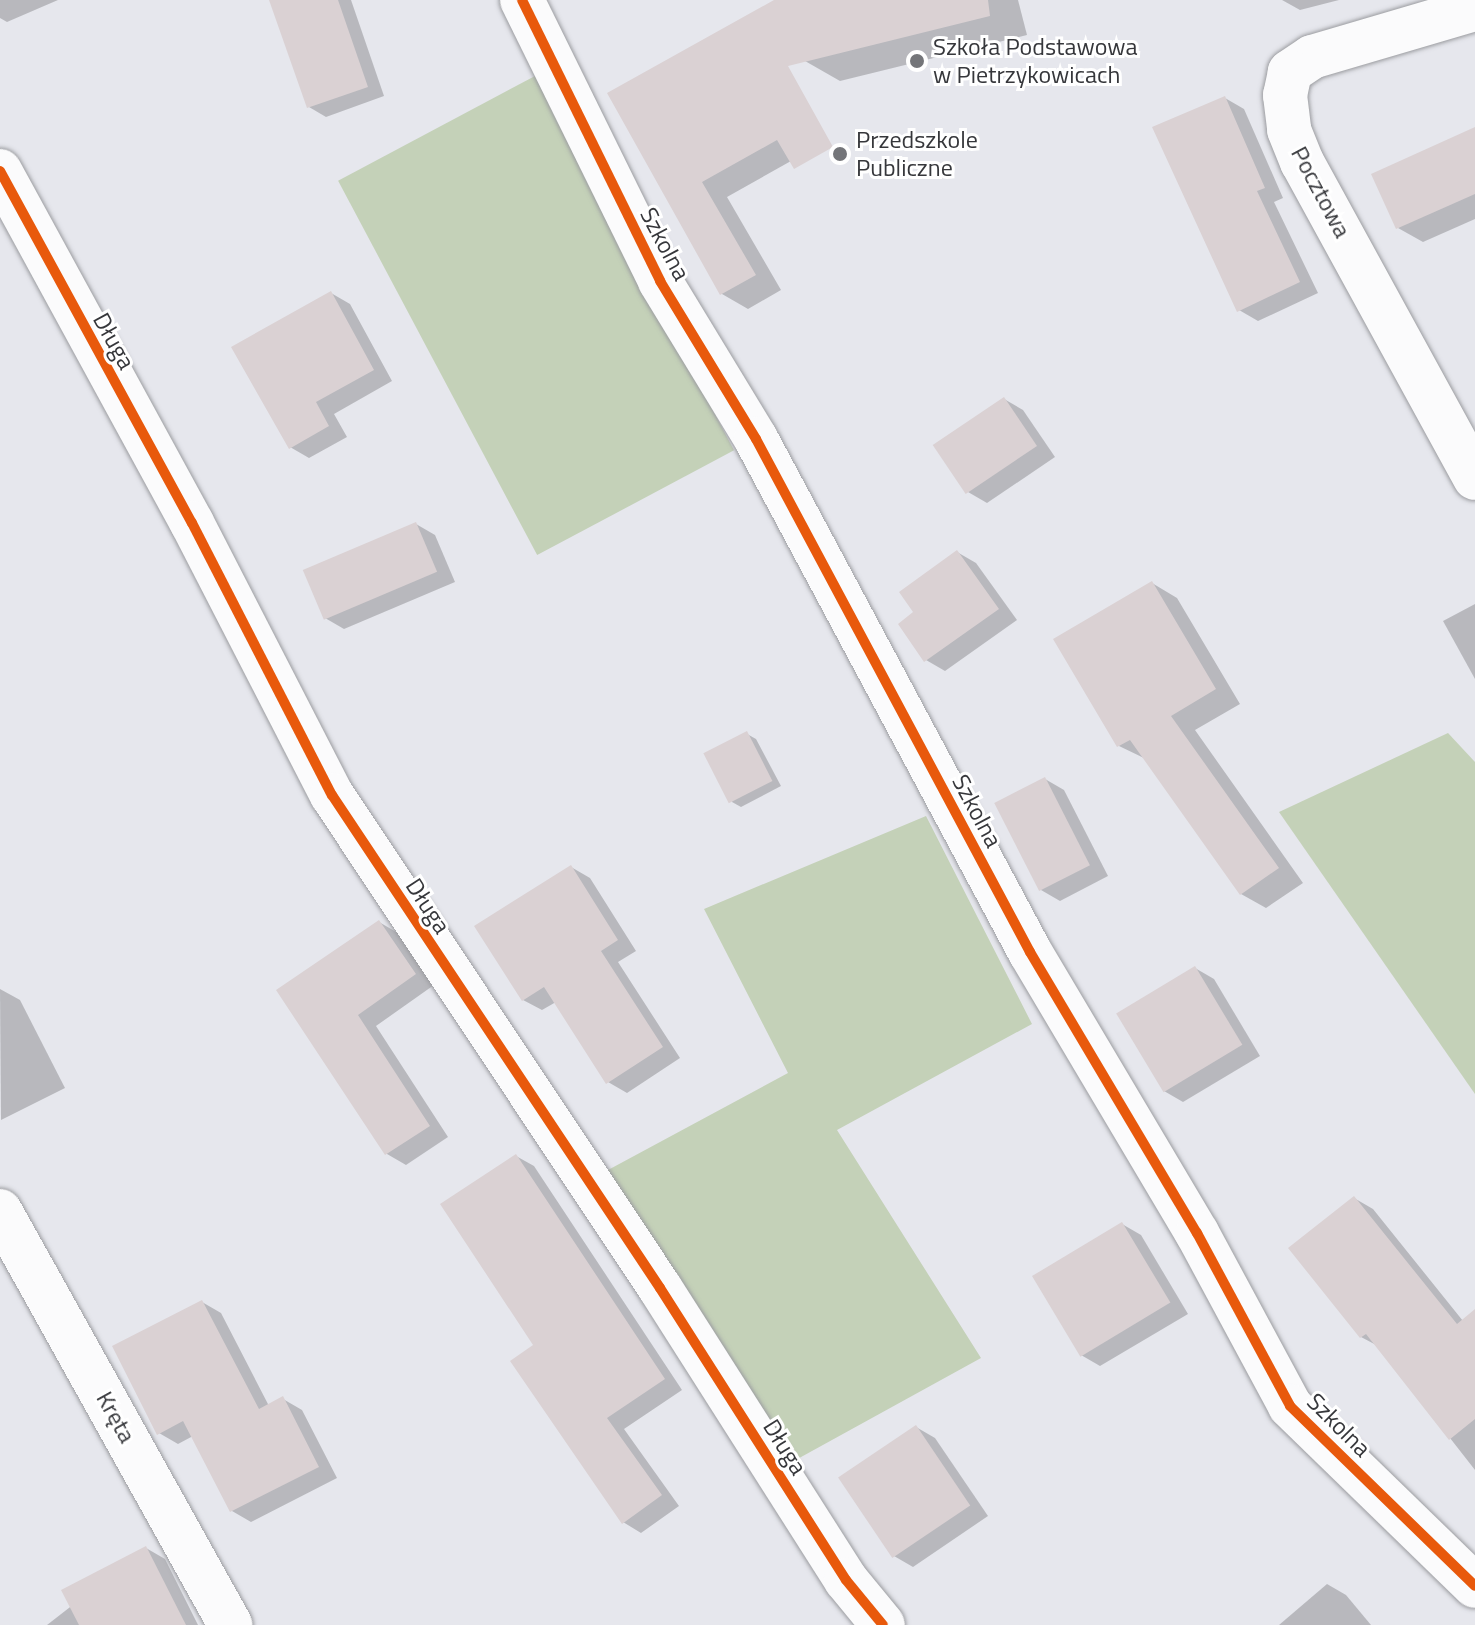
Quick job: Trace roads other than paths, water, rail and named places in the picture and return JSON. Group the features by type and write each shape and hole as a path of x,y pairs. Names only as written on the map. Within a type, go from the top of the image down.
{"street":[{"name":"Szkolna","path":"522,0 660,281 756,439 1023,938 1197,1233 1290,1406 1475,1586"},
{"name":"Pocztowa","path":"1475,9 1312,57 1290,72 1285,95 1289,130 1302,162 1475,478"},
{"name":"Długa","path":"0,171 192,523 332,795 660,1288 846,1580 883,1625"},
{"name":"Kręta","path":"0,1211 230,1625"}],"place":[{"name":"Szkoła Podstawowa w Pietrzykowicach","path":"917,61"},
{"name":"Przedszkole Publiczne","path":"840,154"}]}
